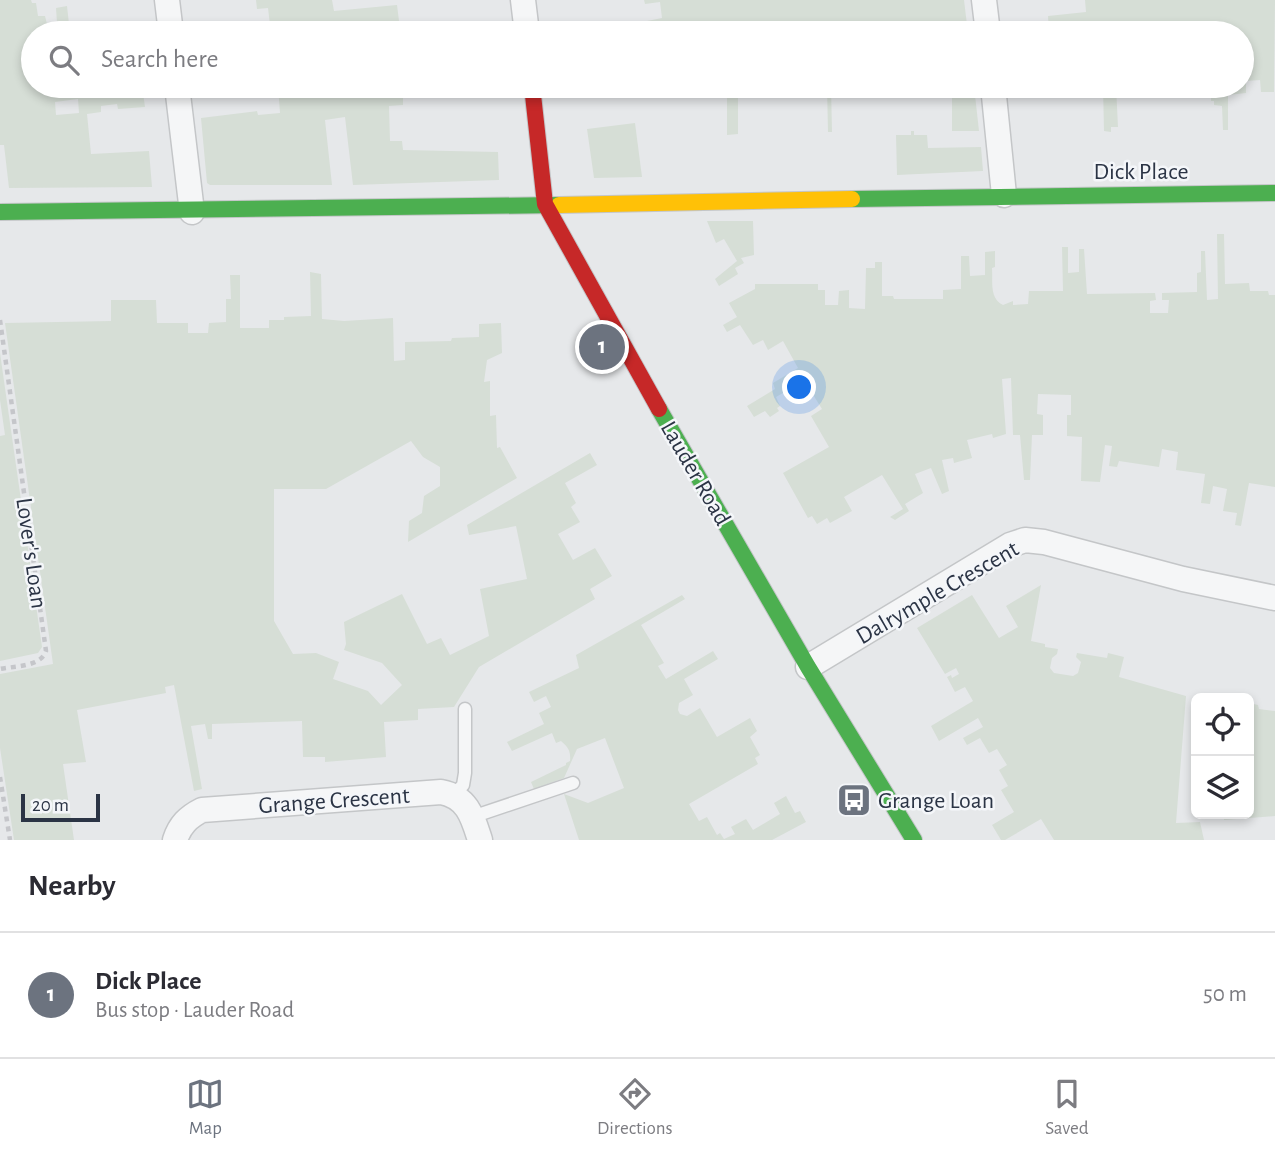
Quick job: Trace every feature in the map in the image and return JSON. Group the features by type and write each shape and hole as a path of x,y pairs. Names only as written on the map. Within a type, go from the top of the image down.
{"street":[{"path":"167,0 170,21"},
{"path":"523,0 526,21"},
{"path":"984,0 987,21"},
{"path":"178,98 192,212"},
{"name":"Lauder Road","path":"533,98 545,204 656,404 808,667 914,840"},
{"path":"994,98 1004,195"},
{"name":"Dick Place","path":"0,212 192,212 1004,195 1275,193"},
{"name":"Dalrymple Crescent","path":"808,667 1010,545 1025,540 1044,542 1183,579 1275,598"},
{"name":"Grange Crescent","path":"175,840 180,827 189,817 202,810 441,792 453,796"},
{"path":"453,796 464,803 476,828"}],"lane":[{"path":"453,796 463,785 466,773 465,709"},
{"path":"476,828 573,783"}],"path":[{"name":"Lover's Loan","path":"0,320 46,651 45,657 39,661 0,669"},
{"path":"0,777 10,840"}],"shaded area":[{"path":"0,0 31,0 36,3 38,16 45,16 46,21 21,21 21,98 144,98 145,107 118,109 117,104 101,106 101,112 87,114 91,154 149,151 152,187 9,188 4,145 0,145","holes":["78,99 79,113 56,115 55,102"]},
{"path":"256,0 332,0 334,11 397,5 399,21 270,21 268,8 257,9"},
{"path":"644,0 964,0 967,21 647,21 662,18 660,2 645,4"},
{"path":"1085,0 1275,0 1274,92 1261,92 1260,80 1254,80 1254,21 1048,21 1048,16 1086,12"},
{"path":"67,6 69,21 57,21 56,8"},
{"path":"279,98 403,98 403,105 389,106 390,141 402,141 403,150 498,152 499,180 353,185 345,117 325,120 332,185 207,183 201,118 257,111 258,115 280,113"},
{"path":"727,98 738,98 738,134 727,135"},
{"path":"827,98 831,98 832,132 828,132"},
{"path":"952,98 975,98 979,131 952,131"},
{"path":"1103,98 1117,98 1118,127 1111,127 1111,132 1104,131"},
{"path":"1211,98 1228,98 1228,130 1223,130 1222,106 1214,105 1214,101 1211,101"},
{"path":"635,123 642,177 594,178 587,129"},
{"path":"911,131 914,131 914,135 927,135 928,148 981,147 983,171 897,175 896,135 911,135"},
{"path":"707,221 753,221 754,255 741,258 744,263 735,268 738,274 719,286 715,279 737,261 724,239 716,243"},
{"path":"1217,234 1224,234 1225,284 1249,283 1250,291 1268,291 1269,295 1275,295 1275,487 1249,483 1241,526 1235,525 1237,513 1223,511 1227,489 1213,486 1210,504 1201,503 1205,474 1176,470 1178,452 1162,449 1159,467 1119,461 1117,467 1109,466 1112,446 1105,445 1100,482 1081,481 1082,437 1067,436 1071,395 1038,394 1037,414 1043,415 1043,435 1032,435 1030,480 1024,480 1020,435 1013,435 1011,378 1002,379 1006,434 993,438 992,434 967,440 972,458 954,463 953,458 942,460 949,491 942,494 931,468 915,474 923,493 905,504 909,511 895,520 890,517 903,509 882,475 844,497 852,511 830,523 827,518 817,524 812,516 808,518 783,473 829,447 811,416 822,409 802,382 776,397 779,411 770,417 765,411 754,417 747,406 775,389 773,383 798,368 783,341 768,350 763,340 753,345 740,325 727,332 723,325 737,317 729,303 755,289 755,284 818,284 818,290 825,290 825,305 838,305 839,291 849,290 849,308 865,309 866,268 875,268 875,262 882,262 882,296 893,296 894,299 943,299 943,290 961,289 961,256 969,256 970,276 985,275 985,252 995,251 995,267 992,268 996,298 1003,305 1013,301 1013,305 1028,304 1029,291 1063,291 1062,247 1068,247 1068,273 1079,272 1079,249 1084,249 1087,294 1155,293 1156,300 1150,301 1150,313 1168,313 1169,300 1162,300 1162,293 1197,292 1201,251 1205,251 1207,300 1218,299"},
{"path":"310,272 321,274 322,319 344,321 393,318 394,361 405,360 405,342 451,341 452,338 479,337 479,324 501,323 502,353 487,360 484,382 490,381 490,416 496,415 497,448 500,447 517,478 408,542 409,521 422,513 424,496 440,486 440,467 423,457 411,441 326,489 274,489 274,621 293,654 316,653 339,662 333,679 368,691 381,705 402,685 382,663 344,650 344,622 402,594 427,644 441,638 450,655 489,636 480,589 527,579 516,526 469,535 467,525 590,453 597,465 565,483 576,503 571,507 580,522 558,534 573,560 595,548 612,576 590,589 595,599 479,667 454,707 418,709 418,720 384,722 386,757 325,762 325,757 303,757 302,721 212,724 212,739 208,739 205,724 191,726 202,789 194,791 174,685 165,687 166,693 77,710 86,762 63,764 74,840 14,840 0,748 0,674 53,664 5,323 111,321 111,300 156,300 157,323 188,323 188,333 208,333 209,323 226,322 226,299 231,299 230,275 240,275 240,328 269,328 269,320 311,316"},
{"path":"0,353 42,647 38,653 0,661 0,436 5,435 0,400"},
{"path":"1041,585 1031,641 1058,649 1050,668 1054,673 1073,676 1078,673 1081,662 1076,657 1077,653 1107,658 1108,653 1124,657 1119,677 1186,696 1176,823 1200,822 1204,840 1054,840 1041,819 1001,840 992,825 1014,812 1001,790 1008,786 999,770 1007,765 997,749 989,753 980,738 967,745 963,738 983,727 978,718 939,741 931,726 973,701 965,687 955,692 947,677 951,675 952,678 959,674 956,668 945,674 917,628 972,595 999,638 1018,627 1006,606"},
{"path":"682,595 685,599 641,625 664,663 658,666 666,679 713,651 718,659 684,679 693,695 679,703 678,710 680,714 687,716 700,708 717,737 750,718 757,731 750,737 760,755 755,758 758,764 689,804 699,821 707,817 717,835 720,833 724,839 735,834 731,827 746,819 753,830 780,814 774,803 786,796 795,813 800,811 806,822 772,840 579,840 564,794 588,803 624,788 605,738 577,749 564,778 534,789 531,782 570,761 566,745 561,741 556,743 552,733 512,751 507,742 544,724 539,713 551,707 546,696 534,702 529,692 579,668 576,655"},
{"path":"1254,704 1258,705 1259,709 1275,711 1275,816 1254,818"}],"traffic: fast":[{"path":"852,199 1275,193"},
{"path":"0,212 559,205"},
{"path":"659,409 808,667 914,840"}],"traffic: slow":[{"path":"559,205 852,199"}],"traffic: jam":[{"path":"533,98 545,204 659,409"}],"place":[{"name":"Dick Place","path":"602,347"},
{"name":"Grange Loan","path":"854,800"}]}
